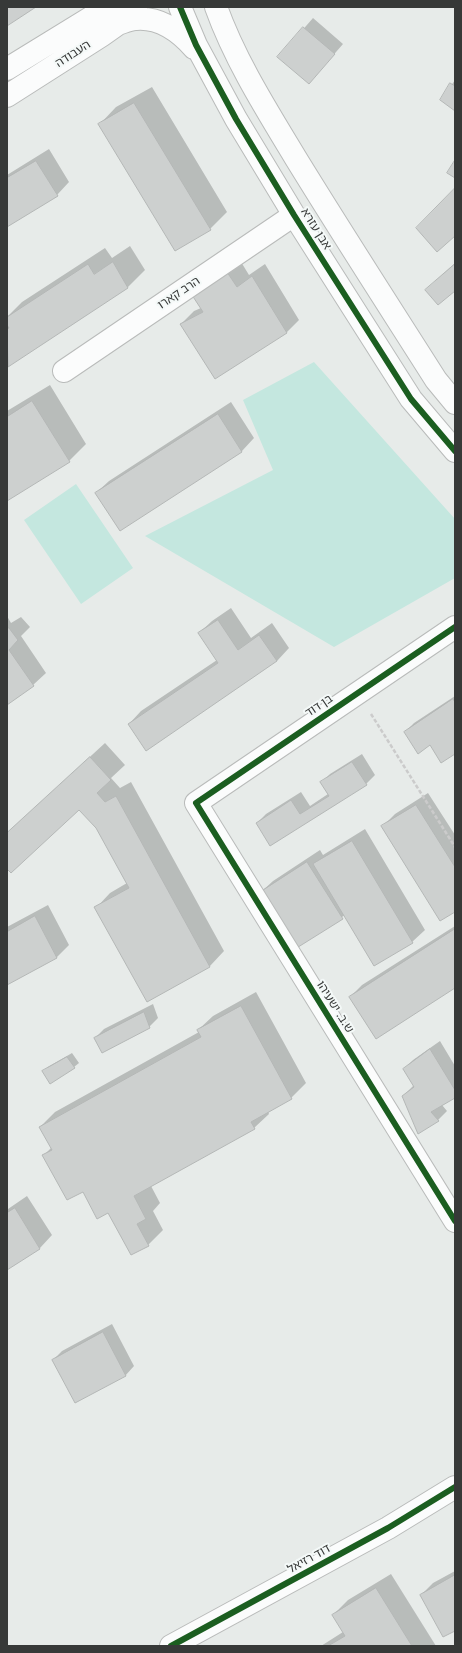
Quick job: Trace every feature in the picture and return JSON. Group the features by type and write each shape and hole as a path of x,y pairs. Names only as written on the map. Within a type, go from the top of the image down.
{"street":[{"name":"העבודה","path":"7,69 113,16 136,7"},
{"name":"אבן עזרא","path":"180,7 196,45 236,119 294,215 411,399 455,451"},
{"name":"אבן עזרא","path":"216,7 225,32 267,110 321,199 436,380 455,402"},
{"name":"העבודה","path":"7,96 40,76 113,16"},
{"path":"113,16 153,20 171,27 188,41 206,63"},
{"name":"הרב קארו","path":"64,371 294,215"},
{"name":"בן דוד","path":"196,803 455,627"},
{"name":"ש.ב. ישעיהו","path":"196,803 455,1221"},
{"name":"דוד רזיאל","path":"171,1646 388,1528 455,1487"}],"path":[{"path":"358,693 455,847"}],"green space":[{"path":"314,362 455,519 455,578 334,647 145,536 273,470 243,400"},
{"path":"76,484 133,568 81,604 24,520"}],"building":[{"path":"7,7 36,7 7,26"},
{"path":"303,27 335,54 309,84 277,57"},
{"path":"450,83 455,86 455,111 440,100"},
{"path":"134,103 211,230 175,251 98,124"},
{"path":"455,160 455,178 447,173"},
{"path":"36,161 58,196 7,227 7,178"},
{"path":"455,188 455,236 437,252 416,228"},
{"path":"113,262 128,288 8,367 7,329 9,328 7,325 7,317 88,264 94,274"},
{"path":"455,264 455,291 438,305 425,290"},
{"path":"225,269 237,287 252,276 287,333 215,379 180,324 203,312 190,292"},
{"path":"32,401 70,462 7,501 7,417"},
{"path":"218,414 242,452 120,531 95,493"},
{"path":"218,620 238,650 259,635 277,661 146,751 128,724 218,663 198,633"},
{"path":"9,628 18,640 9,650 34,686 7,705 7,629"},
{"path":"453,699 455,702 455,754 441,763 430,745 418,754 404,732"},
{"path":"90,757 111,780 97,793 105,802 116,796 210,967 147,1002 94,907 129,888 96,828 79,810 11,873 7,869 7,833"},
{"path":"352,762 367,785 270,846 256,823 291,800 300,814 329,796 320,782"},
{"path":"416,805 455,867 455,912 440,921 381,826"},
{"path":"352,841 413,943 374,966 313,864"},
{"path":"307,862 343,919 295,949 259,893"},
{"path":"35,916 57,958 7,985 7,932"},
{"path":"455,929 455,988 376,1039 349,997"},
{"path":"241,1006 292,1099 251,1122 255,1129 134,1196 146,1219 137,1224 149,1246 131,1255 108,1213 97,1219 83,1192 67,1200 42,1155 52,1150 39,1127 201,1037 197,1030"},
{"path":"144,1012 150,1028 102,1053 94,1038"},
{"path":"430,1049 455,1090 455,1098 431,1112 439,1121 418,1134 402,1096 414,1087 403,1069"},
{"path":"67,1057 75,1068 50,1084 42,1071"},
{"path":"15,1208 40,1249 7,1270 7,1213"},
{"path":"103,1332 126,1376 75,1403 52,1360"},
{"path":"455,1575 455,1631 443,1637 420,1595"},
{"path":"376,1588 412,1646 328,1646 345,1636 332,1615"}],"cycle path":[{"path":"180,7 196,45 236,119 294,215 411,399 455,451"},
{"path":"455,627 196,803 455,1221"},
{"path":"171,1646 388,1528 455,1487"}]}
